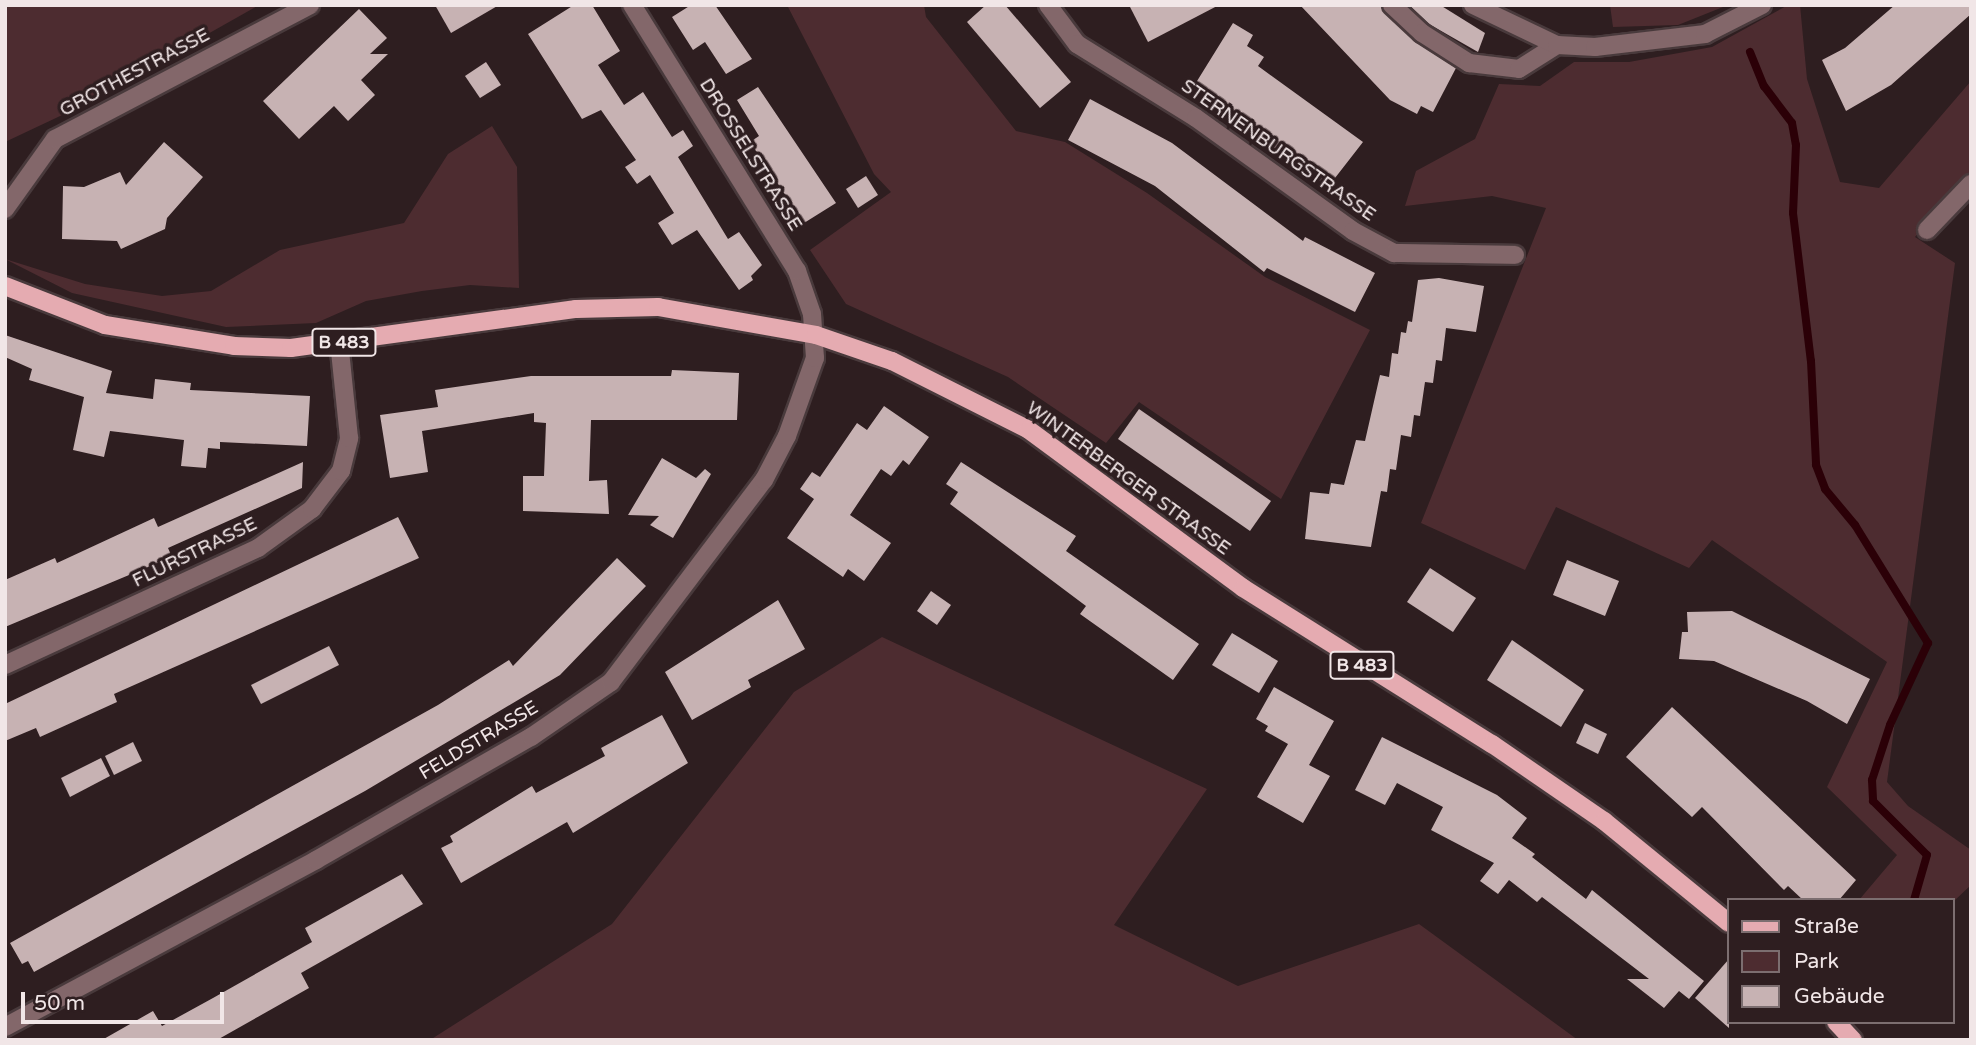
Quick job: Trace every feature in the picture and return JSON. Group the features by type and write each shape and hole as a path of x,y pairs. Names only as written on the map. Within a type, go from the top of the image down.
{"main road":[{"name":"WINTERBERGER STRASSE","path":"5,286 63,311 142,334 233,346 291,348 534,314 621,306 689,310 816,335 918,372 1029,430 1243,588 1492,744 1604,821 1728,922"},
{"path":"1838,1024 1853,1040"}],"street":[{"name":"GROTHESTRASSE","path":"5,209 55,139 310,5"},
{"name":"DROSSELSTRASSE","path":"632,5 797,271 816,335"},
{"name":"STERNENBURGSTRASSE","path":"1048,5 1077,44 1196,118 1353,231 1394,253 1515,255"},
{"path":"1392,5 1422,33 1469,63 1519,69 1557,45"},
{"path":"1473,5 1557,45 1595,47 1705,34 1762,5"},
{"path":"1927,230 1971,184"},
{"name":"FELDSTRASSE","path":"5,1027 316,860 531,737 611,682 764,480 808,379 815,358 816,335"},
{"name":"FLURSTRASSE","path":"5,665 258,548 312,509 341,471 349,438 339,342"}],"green space":[{"path":"5,5 259,5 75,109 5,142"},
{"path":"787,5 924,5 926,17 1016,131 1065,142 1147,193 1265,277 1370,330 1281,499 1139,402 1106,443 1008,377 846,304 810,250 891,192 874,174"},
{"path":"1610,5 1728,5 1678,25 1613,27"},
{"path":"1788,5 1800,5 1807,79 1840,182 1879,188 1971,81 1971,174 1915,237 1955,263 1887,782 1908,806 1971,850 1971,885 1955,900 1955,898 1861,898 1897,855 1827,787 1887,662 1712,540 1689,568 1556,507 1525,570 1421,523 1546,208 1492,196 1405,206 1416,171 1475,139 1499,84 1540,86 1574,62 1629,62 1712,47"},
{"path":"492,126 517,167 519,288 470,285 422,291 366,301 316,323 226,327 72,293 5,259 85,284 162,296 211,291 280,250 404,223 448,154"},
{"path":"882,637 1207,789 1114,925 1238,986 1419,924 1578,1040 430,1040 612,924 794,692"}],"building":[{"path":"435,5 499,5 451,33"},
{"path":"574,5 592,5 620,51 598,65 624,105 643,92 672,137 683,130 693,146 678,157 728,239 739,232 762,265 751,276 753,280 739,290 697,230 672,245 658,223 674,213 650,175 637,184 625,167 636,160 601,110 582,119 528,34"},
{"path":"691,5 715,5 752,59 726,74 705,42 693,50 672,17"},
{"path":"986,5 1005,5 1071,82 1040,108 967,22"},
{"path":"1129,5 1219,5 1148,42"},
{"path":"1300,5 1381,5 1414,41 1456,68 1433,112 1421,106 1417,114 1390,100"},
{"path":"1409,5 1440,5 1485,33 1478,52 1429,24"},
{"path":"1895,5 1971,5 1971,14 1891,85 1846,111 1822,60 1845,48"},
{"path":"359,9 387,38 370,54 388,54 361,80 375,95 348,121 334,106 299,139 263,101"},
{"path":"1233,23 1253,35 1247,46 1264,57 1258,66 1363,142 1328,187 1229,115 1189,94"},
{"path":"486,62 501,85 480,98 465,76"},
{"path":"758,87 836,203 804,223 750,142 759,136 737,100"},
{"path":"1090,99 1172,143 1303,241 1305,237 1375,273 1355,312 1267,268 1264,272 1155,186 1068,140"},
{"path":"164,142 203,177 167,218 165,229 121,249 117,241 62,239 63,186 84,187 120,172 126,185"},
{"path":"866,176 878,195 858,208 846,189"},
{"path":"1439,278 1484,286 1476,332 1446,328 1442,361 1436,360 1433,383 1425,382 1420,416 1414,415 1411,437 1401,435 1396,470 1390,469 1387,492 1381,491 1371,547 1305,539 1310,492 1329,494 1331,483 1344,485 1356,440 1365,441 1380,375 1389,377 1392,353 1398,354 1401,332 1406,333 1408,321 1412,322 1418,280"},
{"path":"5,335 112,371 106,393 153,399 155,379 191,383 190,390 310,396 307,446 220,442 220,449 208,448 206,468 181,466 184,440 110,431 104,457 73,450 84,397 29,380 32,369 5,357"},
{"path":"672,370 739,373 737,420 591,420 589,481 607,480 609,514 523,511 523,476 544,476 546,423 534,422 534,413 422,431 428,472 390,478 380,415 438,407 435,390 531,376 671,376"},
{"path":"884,406 929,437 909,465 903,460 891,476 881,469 850,515 891,543 864,581 848,569 843,577 787,538 814,499 800,489 812,472 820,477 857,423 867,430"},
{"path":"1139,409 1271,501 1250,531 1118,439"},
{"path":"662,458 696,478 705,469 711,474 673,538 650,525 659,516 628,515"},
{"path":"303,462 302,488 168,548 172,557 5,627 5,580 55,558 57,563 154,518 158,527"},
{"path":"961,462 1076,536 1066,551 1199,644 1173,680 1080,614 1086,606 950,504 958,492 946,484"},
{"path":"398,517 419,558 114,694 117,702 40,737 36,728 5,741 5,704"},
{"path":"617,558 646,586 560,675 365,791 34,972 28,961 22,964 10,943 438,705 509,660 513,666"},
{"path":"1567,560 1619,581 1605,616 1553,595"},
{"path":"1430,568 1476,598 1453,632 1407,602"},
{"path":"931,591 951,605 937,625 917,611"},
{"path":"778,600 805,649 748,680 751,687 692,720 665,672"},
{"path":"1732,611 1870,679 1847,724 1807,701 1714,661 1679,659 1682,632 1688,632 1687,612"},
{"path":"1232,633 1278,661 1259,693 1212,665"},
{"path":"1512,640 1584,690 1561,727 1487,680"},
{"path":"329,646 339,665 261,704 251,685"},
{"path":"1274,687 1334,721 1309,765 1330,776 1303,823 1257,797 1288,744 1265,731 1268,726 1256,719"},
{"path":"1672,707 1856,880 1841,898 1801,898 1788,886 1784,890 1702,807 1692,817 1626,757"},
{"path":"662,715 688,763 573,833 567,822 461,883 441,848 453,842 450,836 532,786 536,793 605,756 601,748"},
{"path":"1585,723 1607,734 1598,754 1576,743"},
{"path":"1382,737 1497,795 1527,818 1512,838 1535,854 1532,857 1586,899 1592,890 1704,981 1689,999 1679,991 1664,1008 1627,979 1649,979 1542,897 1537,902 1509,880 1498,894 1480,881 1494,863 1431,830 1443,807 1397,783 1385,805 1355,790"},
{"path":"133,742 142,761 114,775 105,756"},
{"path":"101,758 110,776 70,797 61,778"},
{"path":"402,874 423,904 301,973 309,988 217,1040 102,1040 153,1011 162,1026 213,998 312,942 305,928"},
{"path":"1728,960 1729,1028 1695,998"}],"waterway":[{"path":"1750,52 1764,86 1792,123 1796,145 1793,213 1811,361 1816,465 1825,489 1855,525 1928,643 1890,725 1872,780 1873,801 1927,855 1915,898"}]}
